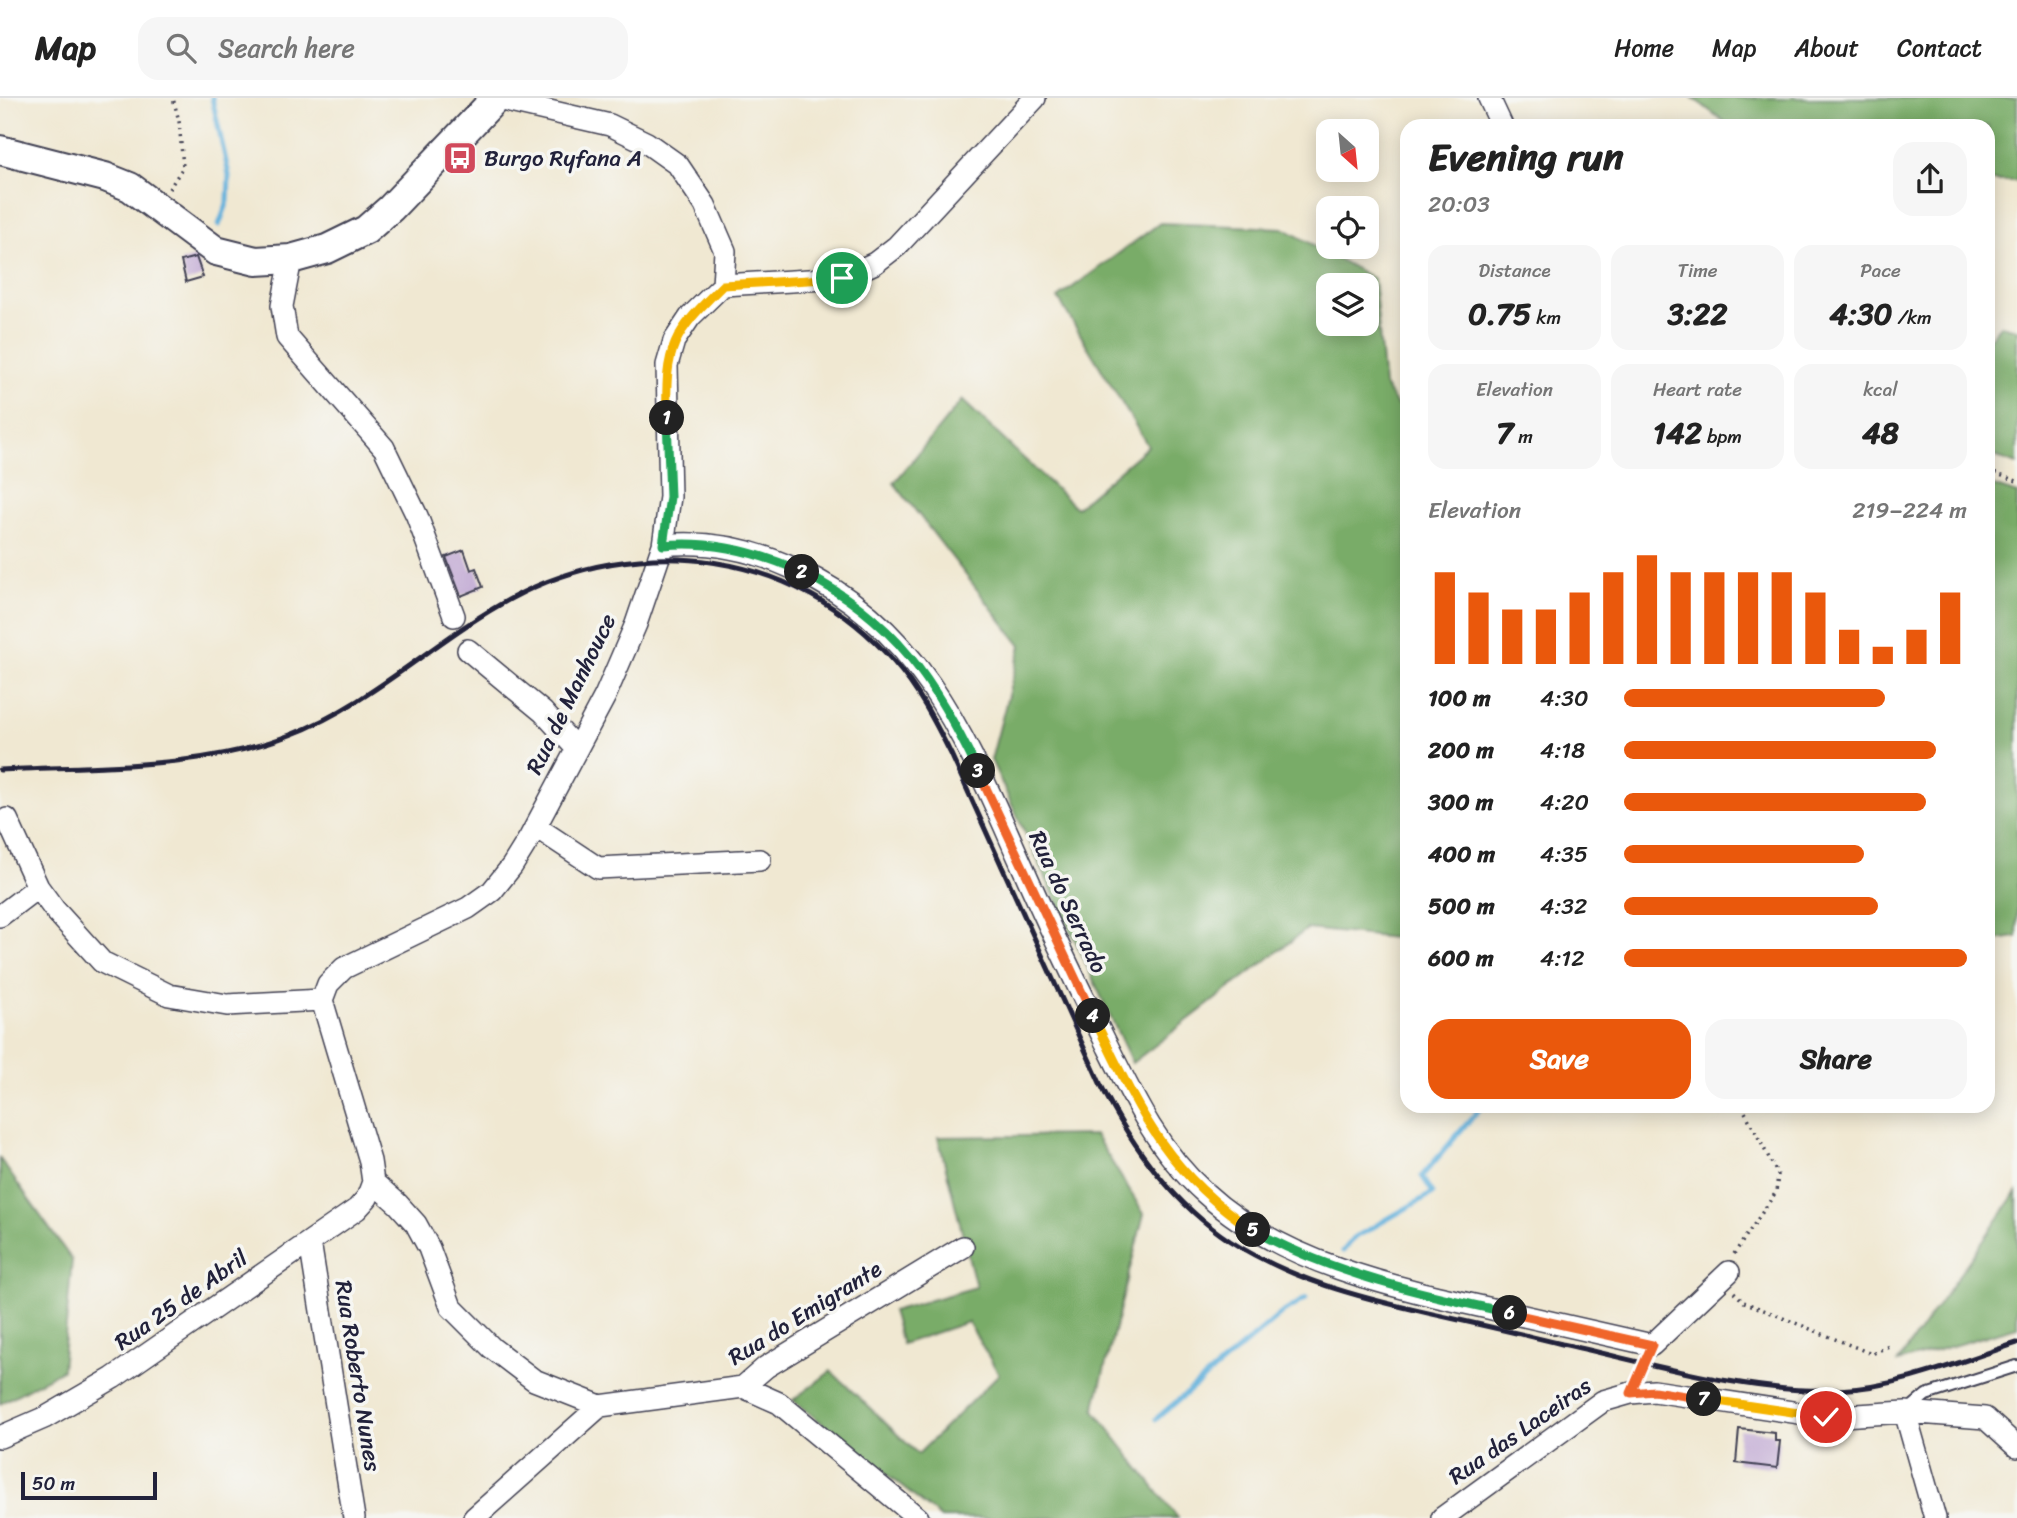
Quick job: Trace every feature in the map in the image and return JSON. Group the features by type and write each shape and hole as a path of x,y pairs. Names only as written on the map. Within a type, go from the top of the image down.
{"main road":[{"path":"0,150 104,177 130,187 216,251 256,261 291,259 327,249 366,230 391,208 495,98"}],"street":[{"path":"495,98 610,125 647,143 678,165 705,205 725,251 723,285 842,278 875,263 897,246 1035,98"},
{"path":"1489,98 1499,119"},
{"path":"291,259 282,306 287,337 384,449 417,516 454,616"},
{"name":"Rua de Manhouce","path":"322,1000 328,984 344,968 468,908 492,891 512,866 536,827 605,696 636,624 663,545 670,497 667,365 674,341 690,317 723,285"},
{"name":"Rua do Serrado","path":"663,545 701,543 726,547 753,553 804,573 855,603 896,639 915,661 931,682 958,730 1054,938 1138,1108 1169,1155 1187,1176 1229,1214 1301,1254 1382,1281 1450,1300 1652,1345 1725,1276"},
{"path":"468,650 543,712 576,748"},
{"path":"7,818 38,887 54,909 102,962 169,995 227,1005 322,1000 370,1161 373,1182"},
{"path":"536,827 598,868 760,860"},
{"path":"0,916 38,887"},
{"name":"Rua 25 de Abril","path":"0,1437 46,1418 113,1378 357,1209 367,1198 373,1182"},
{"name":"Rua do Emigrante","path":"373,1182 416,1224 429,1248 451,1307 492,1348 534,1380 600,1406 743,1387 766,1367 963,1247"},
{"name":"Rua Roberto Nunes","path":"310,1242 354,1518"},
{"path":"743,1387 779,1404 918,1518"},
{"name":"Rua das Laceiras","path":"1442,1518 1603,1401 1631,1393 1654,1391 1826,1417 1905,1412 1985,1418 2017,1447"},
{"path":"474,1518 600,1406"},
{"path":"1905,1412 1935,1518"}],"lane":[{"path":"1905,1412 1926,1395 2017,1366"}],"path":[{"path":"155,206 183,167 173,98"},
{"path":"1995,473 2017,481"},
{"path":"1746,1113 1778,1175 1776,1192 1734,1254 1725,1276 1744,1301 1872,1354 1891,1345"}],"green space":[{"path":"1693,98 2017,98 2017,181 1995,181 1995,119 1721,119"},
{"path":"1160,223 1283,228 1316,246 1316,259 1338,259 1363,273 1316,273 1316,336 1379,336 1379,332 1384,385 1400,409 1400,939 1307,929 1132,1063 991,760 1021,646 894,483 962,400 1076,508 1148,446 1058,298"},
{"path":"2001,325 2017,329 2017,464 1995,456 1995,332"},
{"path":"1995,486 2017,494 2017,937 1995,940"},
{"path":"1095,1135 1144,1214 1094,1410 1178,1518 941,1518 793,1400 831,1371 918,1454 999,1374 968,1322 902,1344 892,1311 976,1287 938,1137"},
{"path":"0,1159 72,1260 62,1370 0,1404"},
{"path":"2017,1192 2017,1327 1898,1362"}],"building":[{"path":"196,257 203,277 186,282 181,261"},
{"path":"464,550 471,570 476,568 483,587 461,596 446,557"},
{"path":"1739,1429 1775,1433 1775,1441 1780,1441 1777,1468 1736,1463"}],"waterway":[{"path":"212,98 229,175 228,201 219,225"},
{"path":"1343,1251 1354,1238 1433,1193 1422,1176 1476,1113"},
{"path":"1156,1419 1282,1313 1306,1298"}],"railway":[{"path":"0,770 184,760 220,755 290,735 349,706 484,614 512,598 561,577 612,564 664,559 715,562 764,575 811,595 855,624 894,662 911,683 951,754 1112,1106 1155,1171 1190,1209 1230,1241 1301,1277 1376,1300 1700,1376 1770,1387 1838,1390 1884,1384 2017,1343"}],"place":[{"name":"Burgo Ryfana A","path":"460,158"}],"route":[{"path":"842,278 723,285 690,317 674,341 667,365 670,497 663,545 701,543 726,547 753,553 804,573 855,603 896,639 915,661 946,706 958,730 999,813 1054,938 1138,1108 1152,1132 1187,1176 1229,1214 1252,1229 1301,1254 1333,1266 1450,1300 1652,1345 1631,1393 1654,1391 1826,1417"}]}
